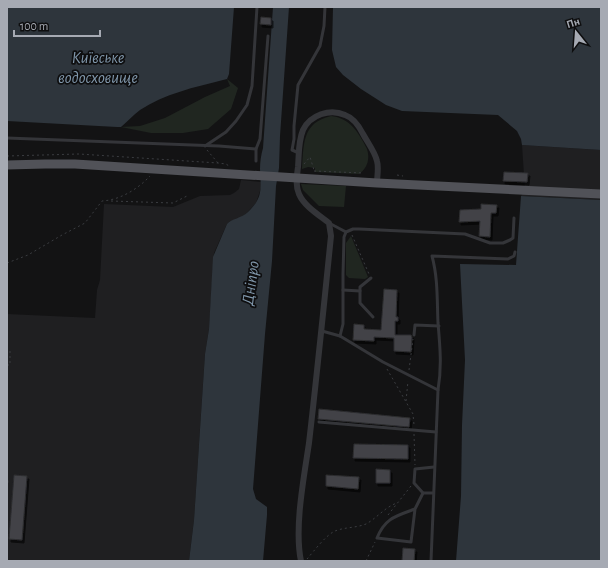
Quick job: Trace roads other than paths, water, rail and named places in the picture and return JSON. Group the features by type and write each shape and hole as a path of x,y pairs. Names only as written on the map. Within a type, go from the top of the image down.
{"main road":[{"path":"7,165 45,164 157,168 377,183 601,194"}],"street":[{"path":"301,561 298,548 301,507 322,331 331,236 329,223 305,203 299,195 296,186 299,144 303,130 313,119 327,112 336,112 345,115 358,125 372,149 378,163 377,183"}],"lane":[{"path":"205,146 226,132 247,105 252,86 257,7"},
{"path":"299,154 292,150 298,86 320,46 324,26 325,7"},
{"path":"256,161 256,149 260,140 268,36"},
{"path":"7,138 256,149"},
{"path":"340,336 343,324 344,237 346,232 353,229 359,229 464,234 490,243 503,243 512,238 514,218"},
{"path":"329,223 346,232"},
{"path":"430,561 438,390 441,366 436,271 432,256 508,259 514,256 515,252"},
{"path":"371,278 360,287 360,303 373,317"},
{"path":"343,290 360,291"},
{"path":"414,335 415,325 439,326"},
{"path":"322,331 340,336 383,362 438,390"},
{"path":"319,422 436,432"},
{"path":"433,493 423,493 414,483 415,469 434,467"},
{"path":"414,509 391,518 380,531 377,538 411,542 414,509 423,493"}],"water":[{"name":"Київське водосховище","path":"7,7 234,7 229,74 227,79 169,95 149,104 121,127 7,121"},
{"name":"Дніпро","path":"273,7 289,7 279,168 276,186 272,261 253,489 256,499 267,507 263,561 189,561 194,520 213,257 227,224 248,212 259,197 261,182 260,164 263,148"},
{"path":"333,7 601,7 601,150 522,145 517,131 498,115 402,111 386,105 361,89 343,75 336,67 332,50"},
{"path":"521,196 601,200 601,561 456,561 461,496 465,360 460,264 516,265"}]}
